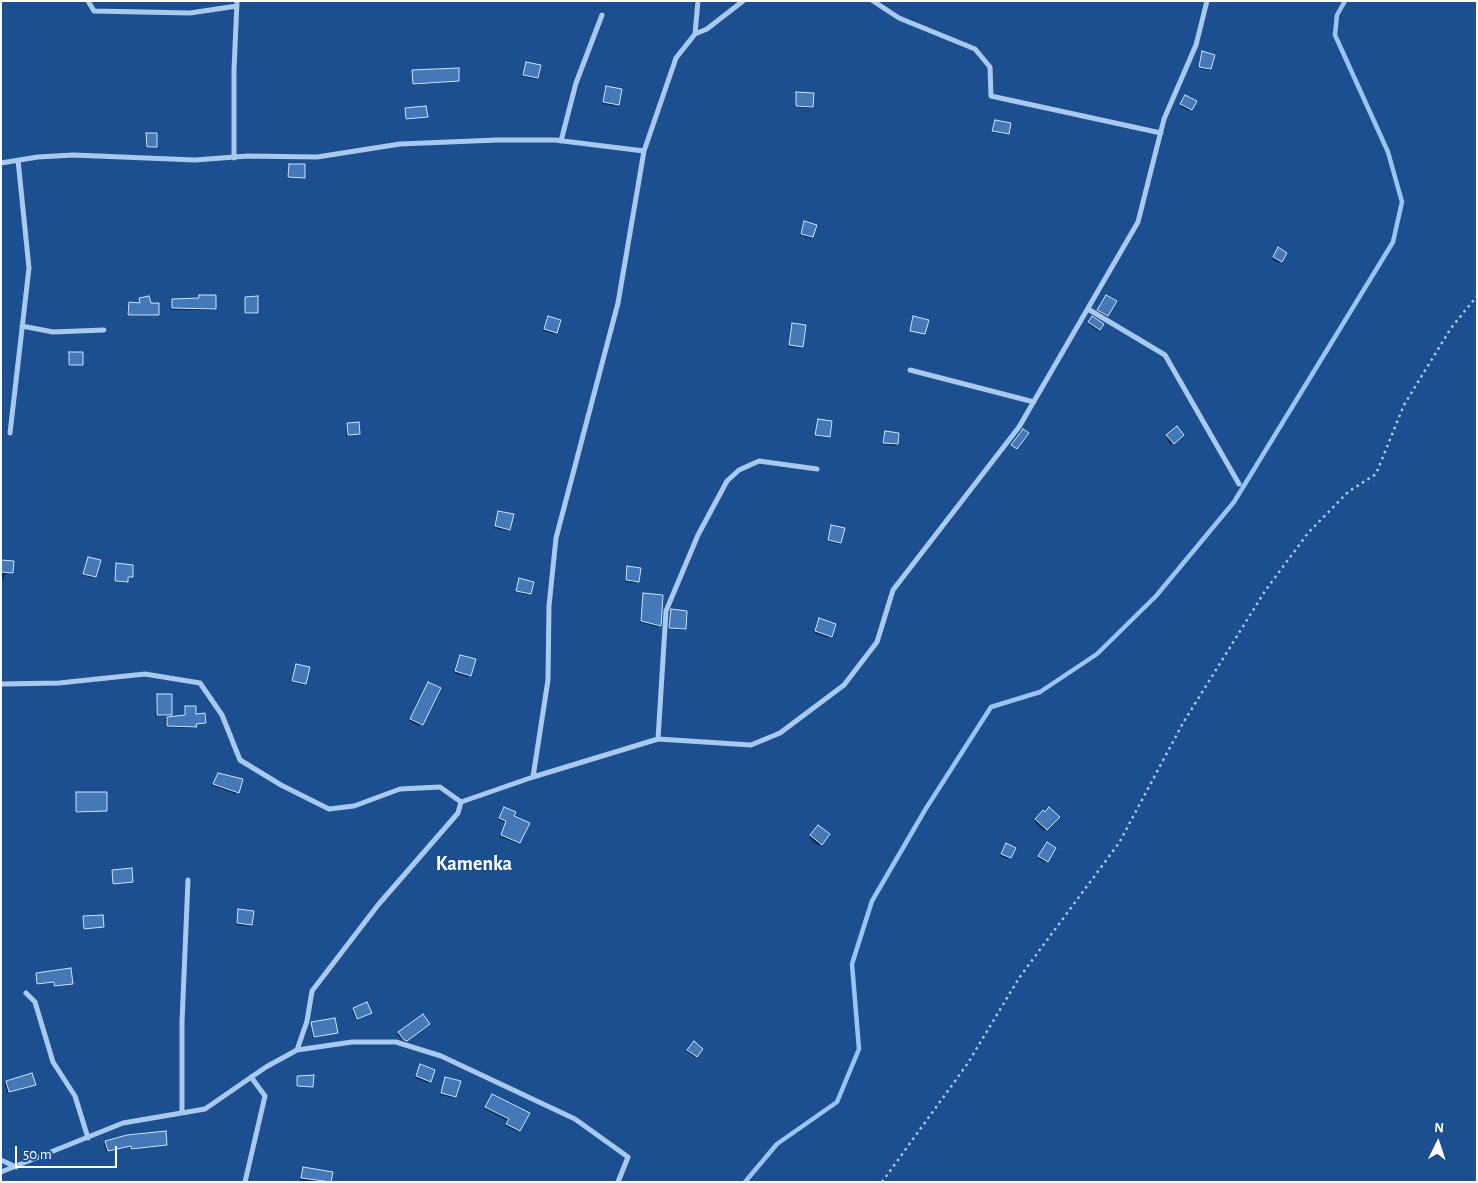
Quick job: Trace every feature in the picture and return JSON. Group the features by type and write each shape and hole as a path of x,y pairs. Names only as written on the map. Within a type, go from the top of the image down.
{"street":[{"path":"88,1 94,11 190,13 237,4 234,158"},
{"path":"695,34 698,1"},
{"path":"533,777 548,680 549,606 556,538 618,303 644,151 676,58 695,34 707,29 743,1"},
{"path":"872,1 899,18 975,49 990,66 991,96 1161,133"},
{"path":"461,802 533,777 658,739 751,745 780,734 844,685 877,642 893,590 1019,427 1138,222 1164,119 1196,45 1206,1"},
{"path":"561,141 576,82 602,15"},
{"path":"1,164 18,160 73,155 195,160 317,156 400,144 497,140 561,141 644,151"},
{"path":"10,433 29,268 18,160"},
{"path":"1088,309 1166,355 1239,484"},
{"path":"22,326 53,332 104,330"},
{"path":"910,370 1034,402"},
{"path":"658,739 666,611 698,536 727,481 739,470 759,461 817,469"},
{"path":"1,684 59,683 144,674 200,683 222,715 240,760 281,785 329,809 354,806 400,789 440,787 461,802"},
{"path":"298,1050 307,1021 312,992 378,905 458,812 461,802"},
{"path":"182,1112 182,1022 188,880"},
{"path":"26,993 35,1002 53,1062 75,1096 88,1138"},
{"path":"1,1172 123,1123 182,1112 206,1110 251,1078 298,1050 352,1042 396,1042 441,1056 582,1124 628,1157 618,1182"},
{"path":"246,1182 265,1096 251,1078"},
{"path":"1,1160 16,1167"}],"path":[{"path":"882,1182 968,1063 1019,978 1119,843 1183,723 1265,592 1308,533 1348,492 1376,474 1404,405 1451,328 1477,296"}],"building":[{"path":"1202,51 1215,55 1211,69 1199,67"},
{"path":"526,62 541,65 538,78 523,75"},
{"path":"459,68 459,81 413,84 412,70"},
{"path":"606,86 622,89 619,105 603,102"},
{"path":"796,92 814,93 813,107 796,106"},
{"path":"1185,95 1197,101 1192,110 1180,104"},
{"path":"426,106 428,117 406,119 405,108"},
{"path":"995,120 1011,123 1009,134 992,131"},
{"path":"146,133 157,133 157,147 147,147"},
{"path":"289,164 305,164 305,178 288,177"},
{"path":"804,221 817,225 813,237 801,234"},
{"path":"1278,247 1287,253 1282,262 1273,257"},
{"path":"199,295 216,295 216,309 172,308 172,299 199,298"},
{"path":"1106,295 1117,301 1108,316 1097,310"},
{"path":"149,296 151,303 159,303 159,315 128,315 129,302 140,303 139,298"},
{"path":"258,296 258,313 245,313 245,297"},
{"path":"548,316 561,320 557,333 544,329"},
{"path":"913,316 929,320 925,334 910,331"},
{"path":"1092,316 1104,324 1100,330 1088,322"},
{"path":"792,323 806,325 803,347 789,345"},
{"path":"69,352 83,352 83,365 69,365"},
{"path":"818,419 832,421 830,437 815,435"},
{"path":"359,422 360,434 348,435 347,423"},
{"path":"1177,426 1184,435 1174,444 1166,435"},
{"path":"1023,429 1029,433 1017,449 1011,445"},
{"path":"885,431 899,433 898,444 883,443"},
{"path":"498,511 514,514 510,530 495,526"},
{"path":"831,525 845,528 841,543 828,540"},
{"path":"88,557 101,560 96,577 83,574"},
{"path":"1,560 14,561 13,573 1,572"},
{"path":"116,563 133,565 133,577 128,577 128,582 115,581"},
{"path":"627,566 641,568 639,582 626,580"},
{"path":"519,578 534,582 531,594 516,591"},
{"path":"643,593 663,595 661,626 641,621"},
{"path":"671,609 687,611 686,629 669,628"},
{"path":"819,618 836,624 832,637 815,631"},
{"path":"460,655 476,659 471,676 455,671"},
{"path":"296,664 310,667 306,684 292,681"},
{"path":"428,682 441,688 423,725 410,719"},
{"path":"157,694 172,694 172,715 157,715"},
{"path":"185,706 196,706 196,714 205,713 206,723 196,724 197,727 167,726 167,717 185,715"},
{"path":"218,773 243,779 239,793 213,784"},
{"path":"76,792 107,792 107,811 76,812"},
{"path":"504,807 516,812 514,816 530,823 520,843 501,835 506,821 499,818"},
{"path":"1049,807 1060,817 1047,830 1035,819 1043,810 1045,812"},
{"path":"818,825 830,834 822,845 810,835"},
{"path":"1047,842 1056,848 1048,862 1038,856"},
{"path":"1006,843 1016,848 1011,858 1001,854"},
{"path":"132,868 133,882 113,884 112,870"},
{"path":"238,909 254,911 252,925 237,923"},
{"path":"103,915 104,927 84,929 83,916"},
{"path":"71,968 73,984 54,986 54,982 37,984 36,973"},
{"path":"367,1002 372,1013 357,1019 353,1008"},
{"path":"423,1014 430,1024 407,1041 404,1040 398,1032"},
{"path":"335,1018 338,1033 314,1037 311,1022"},
{"path":"694,1041 703,1049 697,1057 687,1050"},
{"path":"420,1064 435,1070 431,1082 416,1076"},
{"path":"32,1073 36,1085 9,1092 6,1081"},
{"path":"314,1075 313,1087 297,1086 297,1076"},
{"path":"445,1077 461,1081 456,1097 441,1093"},
{"path":"492,1094 530,1113 520,1131 506,1124 509,1119 485,1107"},
{"path":"166,1131 167,1145 131,1149 131,1146 108,1151 105,1141 127,1135"},
{"path":"303,1167 333,1172 331,1182 301,1178"}],"waterway":[{"path":"745,1182 777,1144 837,1102 859,1049 852,964 872,901 925,810 991,707 1040,692 1097,654 1156,596 1234,502 1393,242 1402,202 1388,152 1335,35 1337,15 1345,1"}],"district":[{"name":"Kamenka","path":"474,864"}]}
